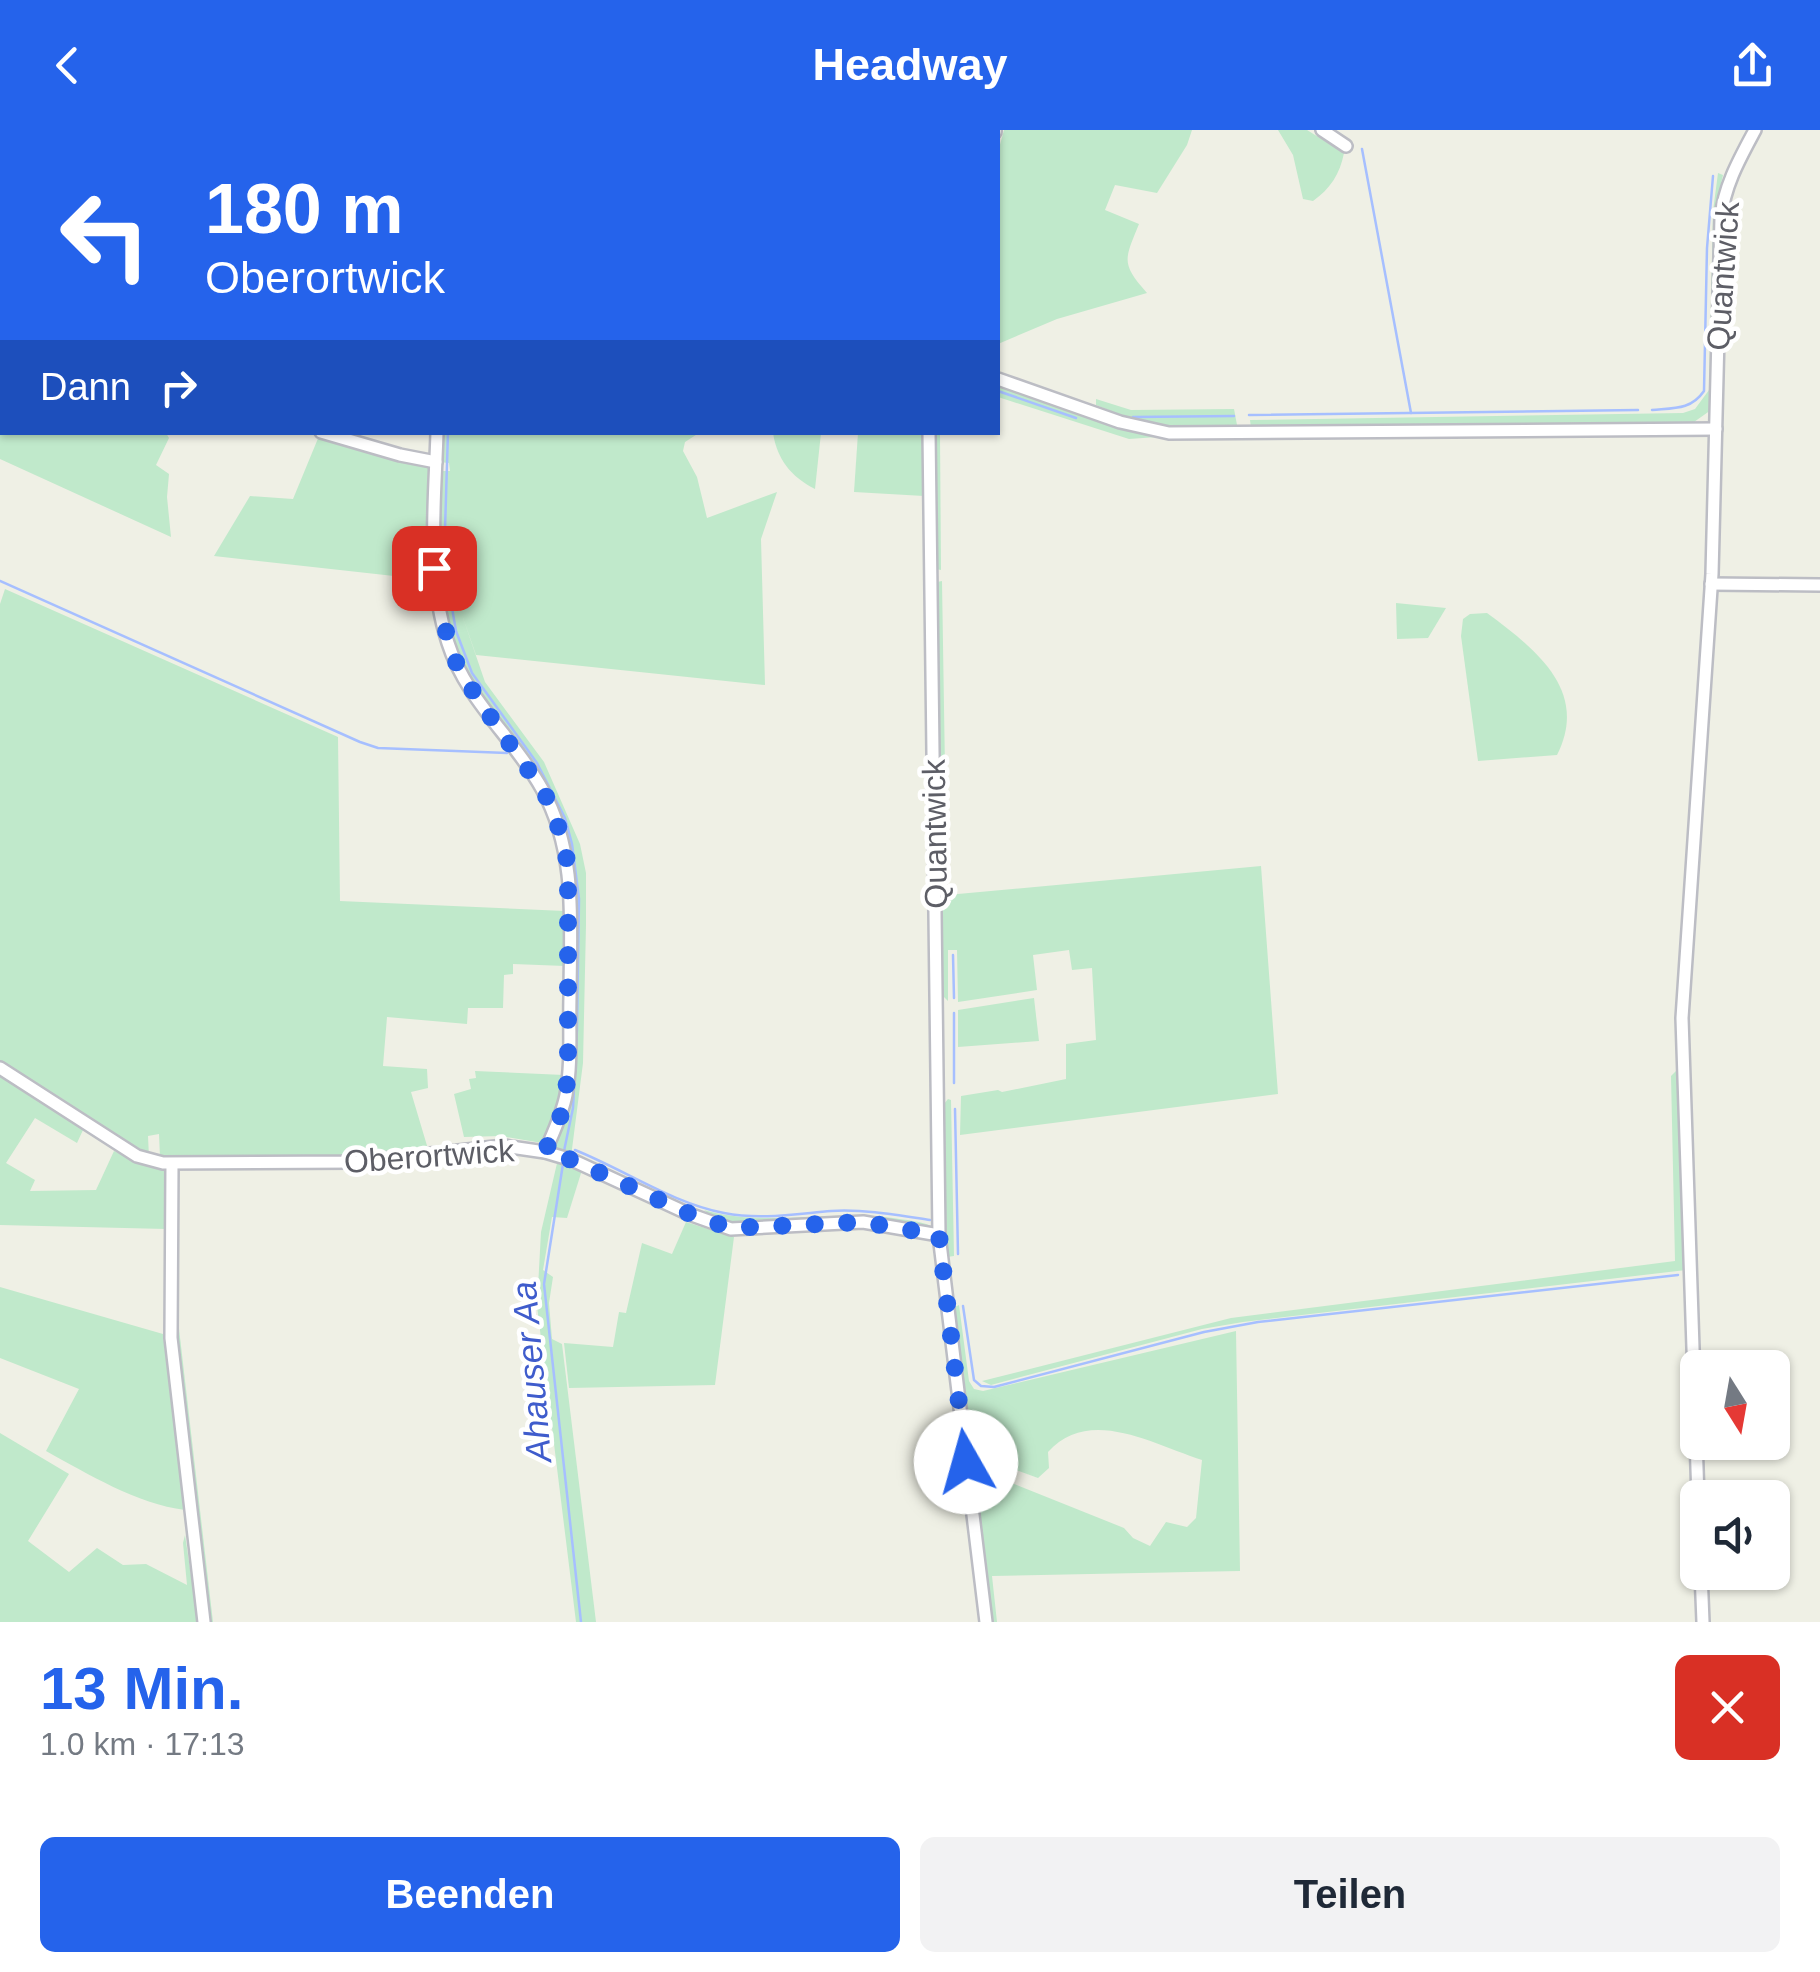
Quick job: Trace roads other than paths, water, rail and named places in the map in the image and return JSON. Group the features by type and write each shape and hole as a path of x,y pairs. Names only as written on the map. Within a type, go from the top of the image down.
{"street":[{"path":"1322,130 1346,146"},
{"name":"Quantwick","path":"1697,1480 1682,1018 1711,584 1723,200 1756,130"},
{"path":"1000,380 1145,430 1169,433 1716,429"},
{"path":"332,435 436,462"},
{"path":"437,435 434,558 448,643 471,689 544,792 556,818 568,864 568,1077 561,1115 545,1152"},
{"name":"Quantwick","path":"929,435 939,1235"},
{"path":"1711,584 1820,585"},
{"name":"Oberortwick","path":"0,1068 137,1156 172,1164 356,1162 504,1146 572,1160 730,1228 863,1222 939,1235"},
{"path":"172,1164 171,1338 204,1622"},
{"path":"939,1235 986,1622"},
{"path":"1702,1590 1704,1622"}],"waterway":[{"path":"1362,149 1411,413"},
{"path":"1652,410 1688,405 1704,391 1713,176"},
{"path":"1000,392 1076,418"},
{"path":"1249,415 1638,410"},
{"path":"1133,417 1234,416"},
{"name":"Ahauser Aa","path":"448,435 444,562 456,631 472,673 537,763 565,818 572,844 579,899 577,1029 573,1108 564,1151"},
{"path":"0,581 360,742 378,748 507,753"},
{"path":"953,955 954,998"},
{"path":"954,1013 954,1083"},
{"path":"955,1109 958,1254"},
{"path":"575,1150 667,1194 724,1213 764,1216 856,1211 930,1220"},
{"name":"Ahauser Aa","path":"563,1164 544,1284 581,1622"},
{"path":"963,1306 974,1380 981,1386 994,1387 1204,1332 1258,1322 1678,1275"}]}
